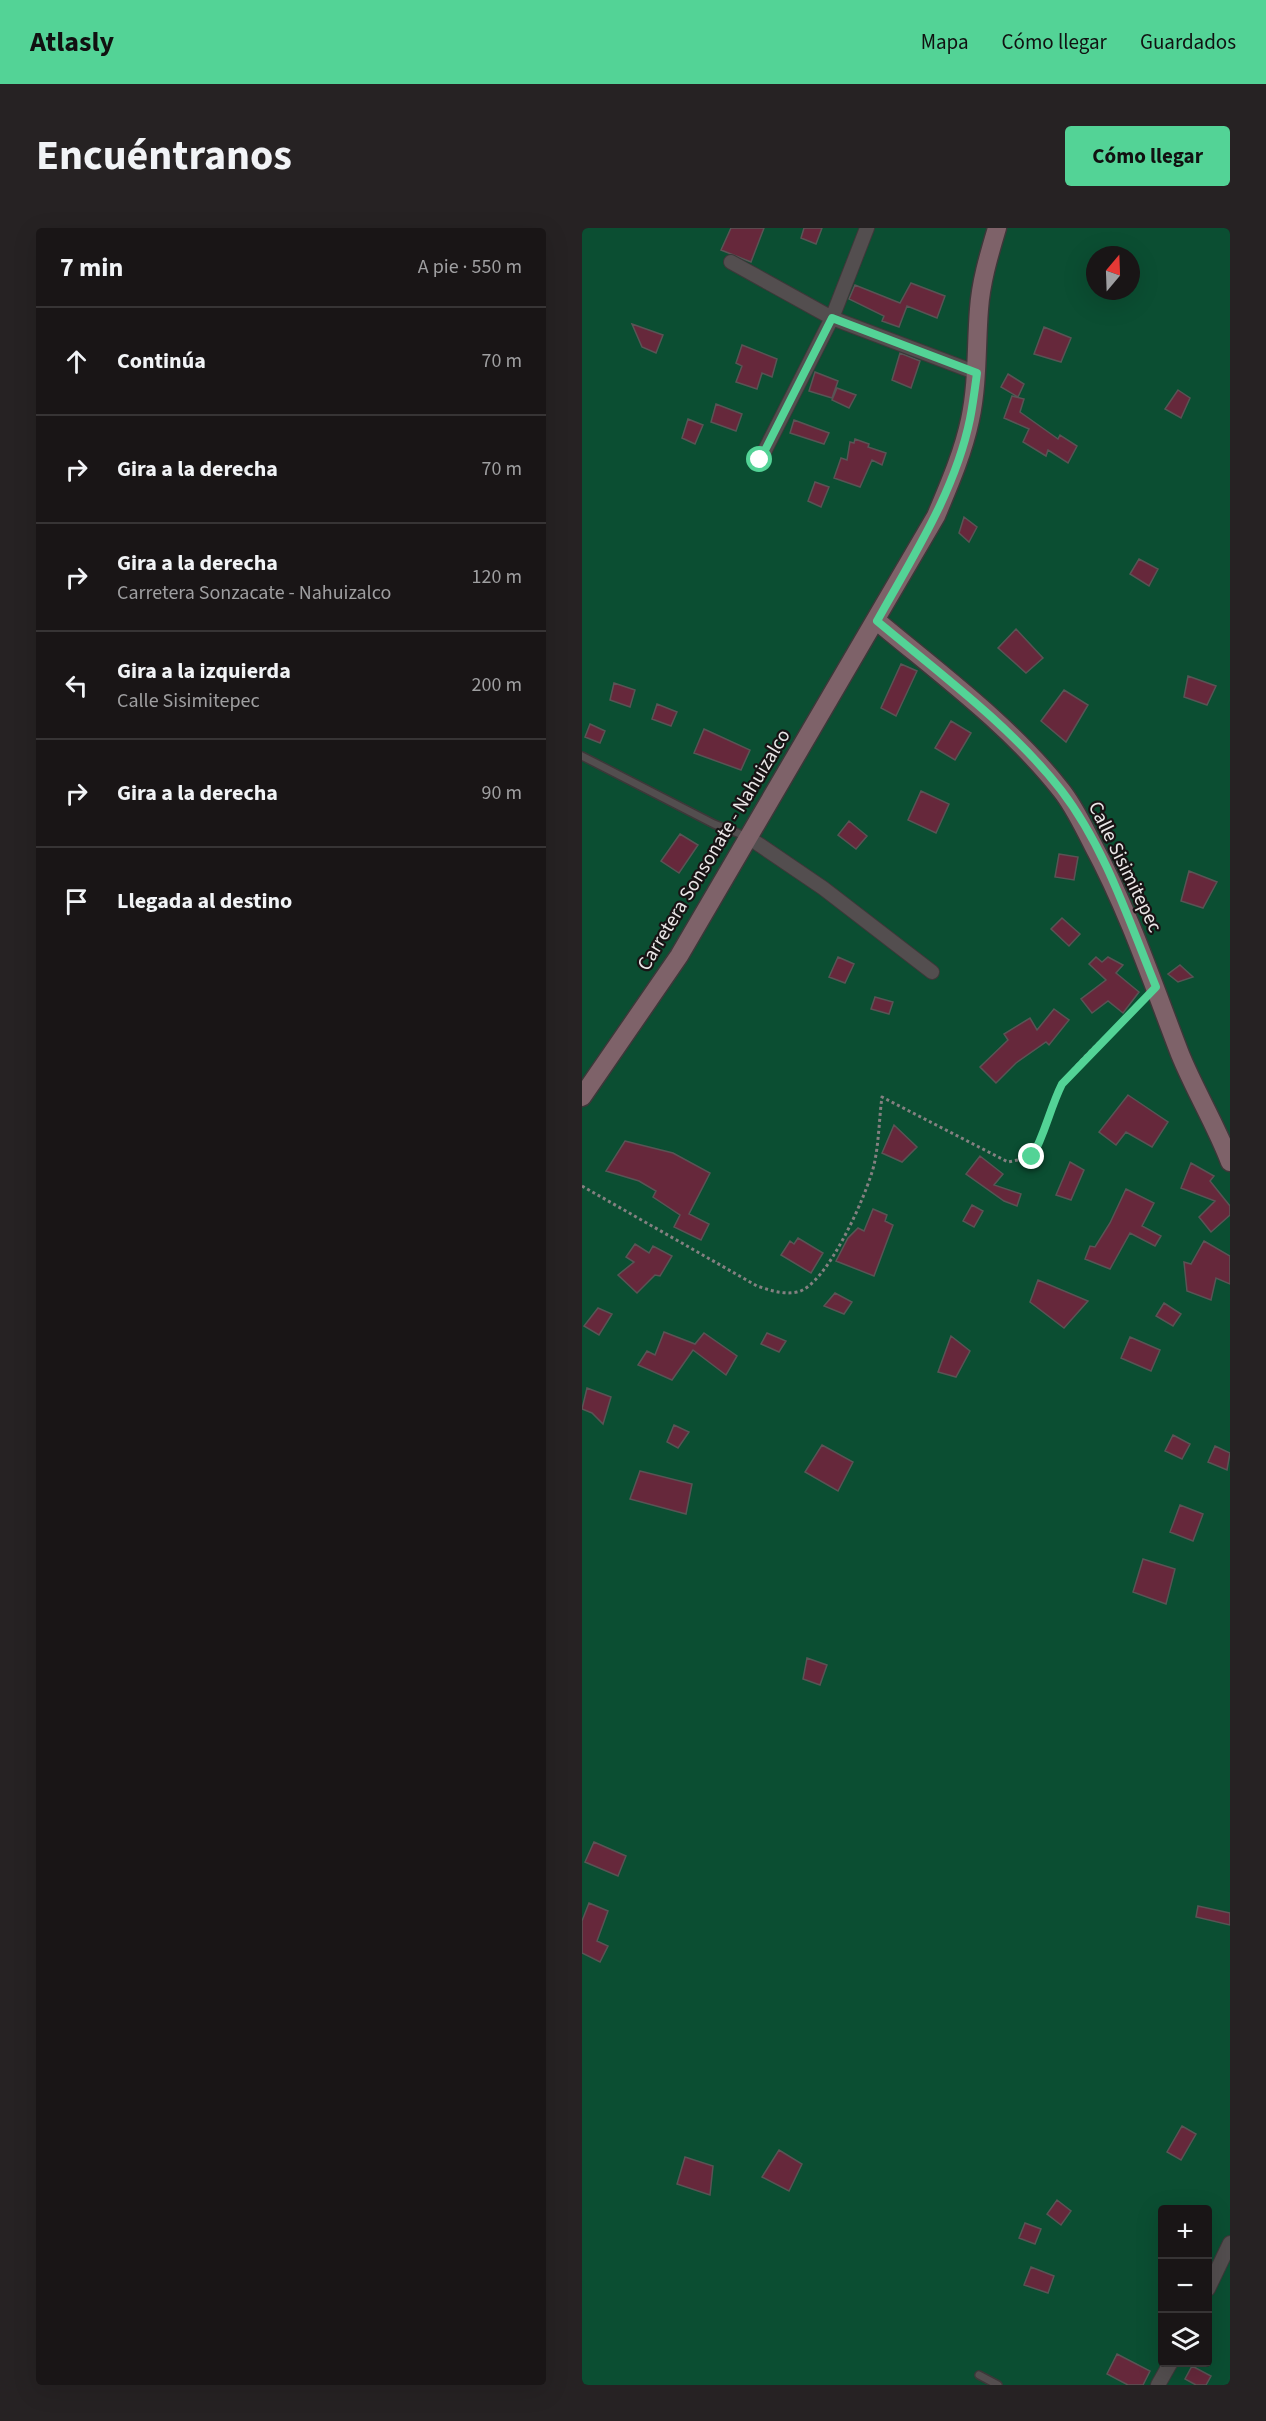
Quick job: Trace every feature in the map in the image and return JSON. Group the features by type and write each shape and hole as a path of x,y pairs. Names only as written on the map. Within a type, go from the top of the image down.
{"street":[{"path":"760,460 832,318 867,228"},
{"name":"Carretera Sonsonate - Nahuizalco","path":"582,1097 680,956 877,621 936,516 952,477 970,420 977,373 979,309 987,262 997,228"},
{"path":"731,262 832,318 977,373"},
{"name":"Calle Sisimitepec","path":"877,621 966,696 1025,751 1061,790 1102,861 1156,987 1192,1082 1220,1136 1230,1162"},
{"path":"748,837 823,888 932,972"},
{"path":"1212,2281 1230,2243"},
{"path":"1158,2385 1168,2367"}],"lane":[{"path":"582,756 704,819 748,837"},
{"path":"979,2375 998,2385"}],"path":[{"path":"582,1185 757,1286 779,1293 799,1292 817,1278 858,1208 874,1166 882,1097 1008,1162 1032,1157 1042,1139 1053,1103 1062,1084 1156,987"}],"green space":[{"path":"582,228 1230,228 1230,2385 582,2385"}],"building":[{"path":"731,228 764,228 751,262 721,250"},
{"path":"804,228 822,228 816,244 801,238"},
{"path":"911,283 945,296 937,318 907,306 899,327 882,321 884,316 849,299 855,285 900,303"},
{"path":"632,324 663,335 656,353 642,347"},
{"path":"1044,327 1071,338 1061,362 1034,354"},
{"path":"742,345 777,359 772,377 762,373 757,389 736,382 742,366 736,363"},
{"path":"900,353 920,361 911,388 892,380"},
{"path":"815,372 838,381 832,398 809,391"},
{"path":"1008,374 1024,384 1018,397 1001,387"},
{"path":"837,388 856,395 849,408 832,400"},
{"path":"1178,390 1190,398 1181,418 1165,409"},
{"path":"1012,396 1024,399 1020,412 1058,439 1060,435 1077,446 1068,463 1048,450 1046,456 1023,442 1029,429 1004,418"},
{"path":"716,404 742,414 736,431 711,422"},
{"path":"688,419 703,425 695,444 682,438"},
{"path":"794,420 829,433 824,444 790,433"},
{"path":"855,439 869,444 868,447 886,453 882,465 872,460 860,487 834,478 841,458 847,460 850,442 854,443"},
{"path":"815,482 829,487 821,507 808,501"},
{"path":"964,517 977,527 969,542 959,533"},
{"path":"1139,559 1158,569 1149,586 1130,574"},
{"path":"1016,629 1043,658 1026,673 998,648"},
{"path":"901,664 917,671 896,716 881,708"},
{"path":"1188,676 1216,686 1207,705 1184,697"},
{"path":"614,683 635,690 630,707 610,700"},
{"path":"1064,690 1088,705 1066,742 1041,721"},
{"path":"657,704 677,712 671,726 652,719"},
{"path":"951,721 971,733 955,760 935,748"},
{"path":"590,724 605,731 600,743 585,737"},
{"path":"704,729 750,750 741,770 694,753"},
{"path":"921,791 949,804 936,833 908,820"},
{"path":"849,821 867,836 856,849 838,835"},
{"path":"680,834 698,845 679,873 661,861"},
{"path":"1059,854 1078,857 1074,880 1055,877"},
{"path":"1189,871 1217,882 1203,908 1181,901"},
{"path":"1062,918 1080,934 1069,946 1051,929"},
{"path":"838,957 854,964 845,983 829,977"},
{"path":"1096,957 1102,962 1108,957 1123,965 1116,973 1139,992 1123,1013 1108,1001 1092,1013 1081,999 1106,980 1089,964"},
{"path":"1180,965 1193,977 1178,982 1168,974"},
{"path":"875,997 893,1002 889,1014 871,1009"},
{"path":"1054,1009 1069,1020 1049,1045 1046,1042 1016,1063 996,1083 980,1067 1008,1040 1004,1034 1030,1018 1037,1030"},
{"path":"1128,1095 1168,1122 1152,1147 1126,1132 1116,1145 1099,1132"},
{"path":"894,1125 917,1147 902,1162 882,1153"},
{"path":"625,1141 673,1153 710,1173 689,1214 709,1224 701,1240 674,1227 680,1215 653,1197 656,1191 639,1181 606,1171"},
{"path":"980,1156 1003,1174 994,1185 1021,1194 1017,1206 1004,1201 966,1174"},
{"path":"1070,1162 1084,1170 1071,1200 1056,1195"},
{"path":"1191,1163 1214,1176 1210,1181 1230,1206 1230,1215 1211,1232 1199,1217 1215,1201 1181,1188"},
{"path":"1126,1189 1154,1203 1142,1226 1161,1236 1155,1246 1130,1233 1110,1269 1085,1259 1090,1246 1095,1247 1110,1223"},
{"path":"972,1205 983,1211 974,1227 963,1221"},
{"path":"873,1209 887,1215 885,1221 893,1225 874,1276 836,1261 848,1238 858,1228 864,1231"},
{"path":"798,1238 823,1253 811,1273 781,1255 790,1241 794,1244"},
{"path":"1204,1241 1230,1256 1230,1284 1216,1278 1211,1300 1187,1291 1184,1262 1191,1264"},
{"path":"635,1244 649,1253 653,1246 672,1256 660,1276 655,1275 637,1293 618,1275 634,1262 626,1257"},
{"path":"1038,1280 1088,1301 1064,1328 1030,1302"},
{"path":"835,1293 852,1302 844,1314 824,1306"},
{"path":"1164,1303 1181,1314 1173,1326 1156,1316"},
{"path":"598,1308 612,1314 599,1335 584,1326"},
{"path":"664,1332 695,1344 704,1333 737,1356 726,1375 693,1350 672,1380 638,1365 647,1351 655,1355"},
{"path":"767,1333 786,1341 779,1352 761,1344"},
{"path":"951,1336 970,1351 956,1377 938,1372"},
{"path":"1130,1337 1160,1350 1151,1371 1121,1358"},
{"path":"587,1388 611,1397 603,1424 592,1413 582,1409"},
{"path":"674,1425 689,1432 678,1448 667,1442"},
{"path":"1173,1435 1190,1444 1182,1459 1165,1451"},
{"path":"822,1445 853,1462 838,1491 805,1472"},
{"path":"1215,1446 1230,1453 1227,1470 1208,1462"},
{"path":"640,1471 692,1484 686,1514 630,1499"},
{"path":"1180,1505 1203,1514 1193,1541 1170,1532"},
{"path":"1143,1559 1175,1569 1166,1604 1133,1592"},
{"path":"807,1658 827,1665 820,1685 803,1679"},
{"path":"594,1842 626,1856 618,1876 585,1862"},
{"path":"589,1903 608,1911 597,1941 608,1946 600,1962 582,1953 582,1921"},
{"path":"1198,1906 1230,1913 1230,1925 1196,1917"},
{"path":"1182,2126 1196,2134 1181,2160 1167,2152"},
{"path":"779,2150 802,2164 789,2191 762,2177"},
{"path":"685,2157 713,2166 710,2195 677,2184"},
{"path":"1057,2200 1071,2211 1061,2225 1047,2214"},
{"path":"1025,2223 1041,2229 1035,2244 1019,2238"},
{"path":"1031,2267 1054,2276 1048,2293 1024,2285"},
{"path":"1117,2354 1150,2371 1143,2385 1128,2385 1107,2374"},
{"path":"1191,2367 1211,2376 1206,2385 1196,2385 1185,2379"}],"route":[{"path":"760,460 832,318 977,373 970,420 952,477 936,516 877,621 966,696 1025,751 1061,790 1076,812 1102,861 1156,987 1062,1084 1053,1103 1042,1139 1032,1157"}]}
